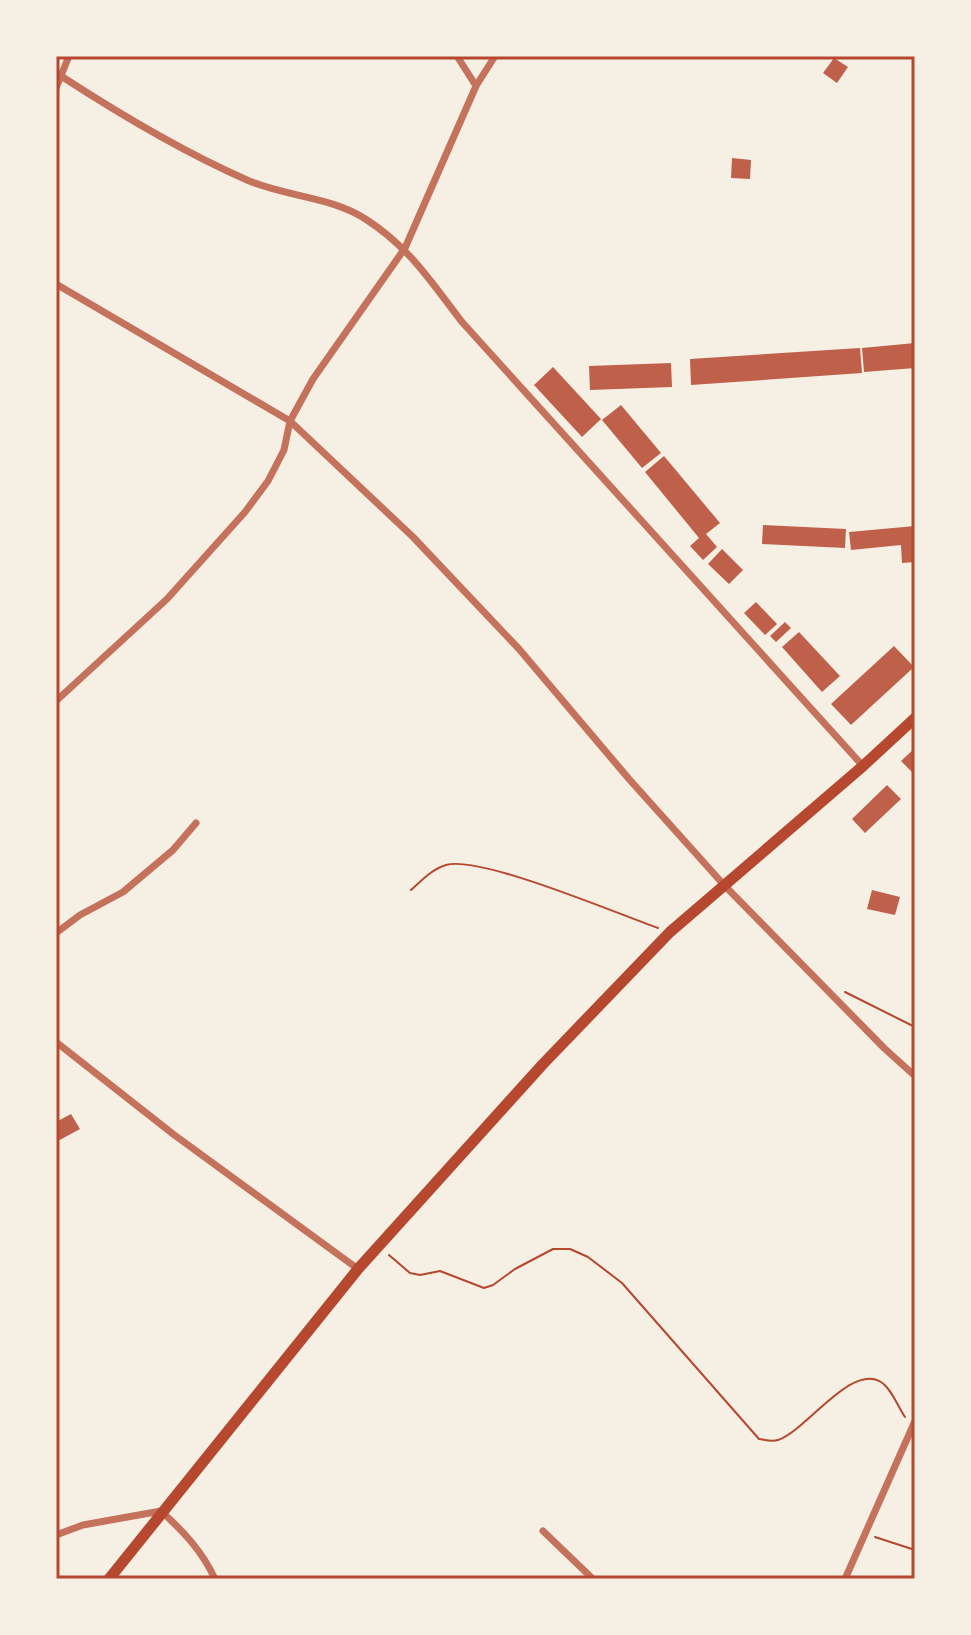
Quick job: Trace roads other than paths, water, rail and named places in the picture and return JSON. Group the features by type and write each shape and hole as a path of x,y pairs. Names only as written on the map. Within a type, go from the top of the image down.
{"main road":[{"path":"109,1579 358,1269 543,1064 670,932 915,718"}],"street":[{"path":"56,88 69,56"},
{"path":"457,56 476,86"},
{"path":"56,701 167,599 245,512 268,481 284,450 290,421 313,379 405,248 476,86 495,56"},
{"path":"61,76 142,128 247,180 320,200 365,218 405,248 462,322 863,766"},
{"path":"56,284 290,421 413,537 519,649 724,885 915,1076"},
{"path":"56,933 80,915 123,892 173,850 196,823"},
{"path":"56,1042 173,1134 358,1269"},
{"path":"845,1579 913,1425"},
{"path":"56,1535 83,1525 161,1511 187,1534 205,1557 215,1579"},
{"path":"543,1531 593,1579"}]}
